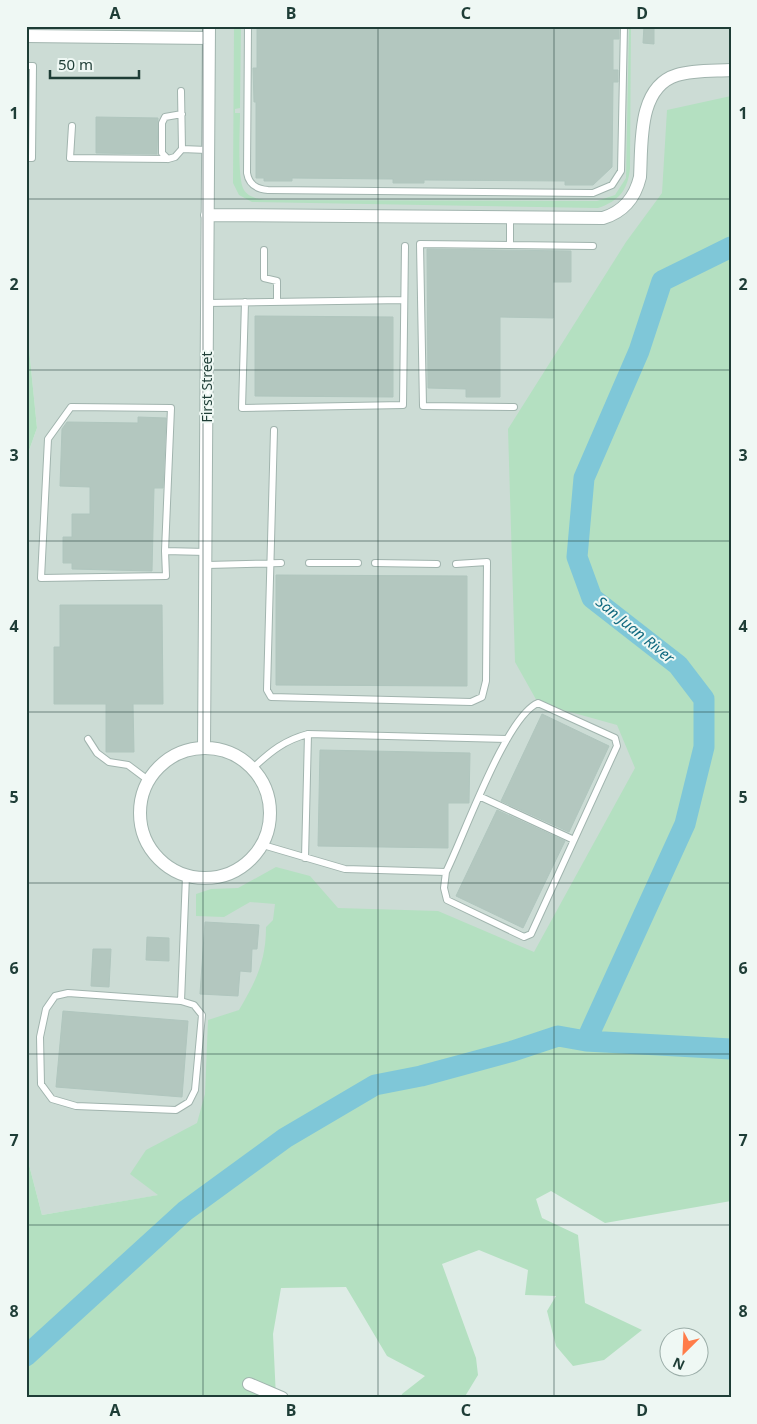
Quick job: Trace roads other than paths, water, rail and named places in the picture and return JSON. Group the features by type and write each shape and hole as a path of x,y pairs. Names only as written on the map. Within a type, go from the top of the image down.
{"street":[{"path":"26,36 209,32"},
{"name":"First Street","path":"204,747 207,559 207,150 209,32"},
{"path":"207,215 593,218 617,213 627,204 638,183 647,108 654,91 663,82 677,75 731,70"},
{"path":"204,747 231,752 253,768 268,791 271,818 263,845 244,866 216,878 186,876 166,865 150,847 141,826 140,802 148,780 171,756 204,747"},
{"path":"248,1384 282,1398"}],"lane":[{"path":"248,26 247,173 249,181 256,187 268,190 593,193 612,185 621,170 624,26"},
{"path":"26,66 33,66 32,158 26,158"},
{"path":"72,126 70,158 168,159 175,157 182,149 181,91"},
{"path":"168,159 162,153 162,123 165,117 172,114 182,114"},
{"path":"182,149 207,150"},
{"path":"510,218 510,244"},
{"path":"514,407 423,406 420,244 594,246"},
{"path":"245,302 242,408 403,405 405,246"},
{"path":"264,250 264,278 277,281 276,301"},
{"path":"207,303 404,300"},
{"path":"71,407 171,408 165,552 166,576 41,578 48,439 71,407"},
{"path":"274,430 267,690 272,697 471,702 482,696 486,681 487,562 456,564"},
{"path":"165,552 207,559 281,563"},
{"path":"308,563 358,563"},
{"path":"375,563 437,564"},
{"path":"538,703 615,738 617,746 531,934 524,937 447,900 444,888 446,872 506,739 529,706 538,703"},
{"path":"305,858 308,734"},
{"path":"253,768 273,748 291,739 308,734 506,739"},
{"path":"88,739 97,753 109,762 128,765 148,780"},
{"path":"481,797 574,840"},
{"path":"263,845 345,869 446,872"},
{"path":"181,1001 186,876"},
{"path":"68,993 181,1001 194,1005 202,1015 195,1090 188,1102 176,1110 76,1106 52,1099 41,1084 40,1037 46,1009 55,996 68,993"}],"waterway":[{"name":"San Juan River","path":"586,1041 685,824 704,747 704,699 678,665 592,598 577,557 584,478 639,351 662,281 731,247"},
{"path":"26,1356 185,1211 285,1138 375,1085 421,1076 513,1051 558,1036 586,1041 731,1049"}]}
